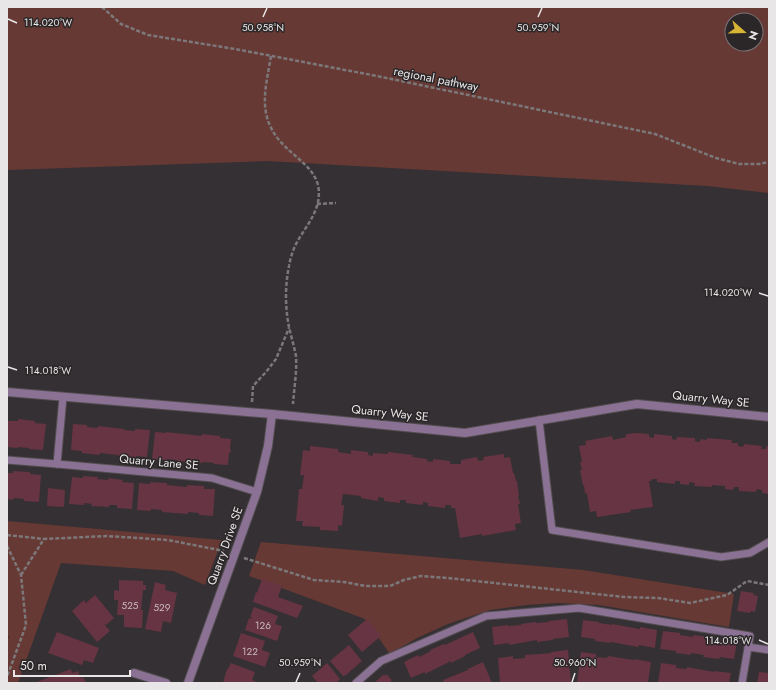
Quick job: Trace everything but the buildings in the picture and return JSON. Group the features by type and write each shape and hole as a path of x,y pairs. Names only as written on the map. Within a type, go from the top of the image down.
{"street":[{"name":"Quarry Way SE","path":"7,392 251,412 465,432 637,404 769,417"},
{"name":"Quarry Drive SE","path":"188,683 257,492 268,446 272,414"},
{"path":"134,673 166,683"}],"lane":[{"path":"57,464 62,397"},
{"path":"539,420 552,530 721,557 750,553 769,542"},
{"name":"Quarry Lane SE","path":"7,460 212,478 257,492"},
{"path":"356,683 381,661 486,616 579,608 750,636 742,683"},
{"path":"748,647 769,650"}],"path":[{"name":"regional pathway","path":"102,7 121,24 148,36 235,49 655,134 716,158 739,164 759,164 769,162"},
{"path":"271,56 264,96 266,116 279,140 308,168 318,186 315,212 295,246 290,260 287,278 286,302 296,365 292,416"},
{"path":"317,204 336,203"},
{"path":"251,412 253,386 276,359 289,328"},
{"path":"7,535 44,539 107,536 168,540 220,550 314,580 344,582 365,586 390,586 404,580 421,576 442,577 624,597 658,598 690,603 727,595 747,581 769,585"},
{"path":"21,575 44,539"},
{"path":"7,546 21,575 26,625 7,677"}],"shaded area":[{"path":"7,7 769,7 769,193 708,186 268,161 7,170"},
{"path":"7,521 222,540 205,585 173,571 61,563 18,683 7,683 7,641 9,637 7,634"},
{"path":"261,542 583,570 734,594 729,627 599,605 559,603 526,605 490,610 448,624 417,638 390,654 365,619 249,576"}]}
